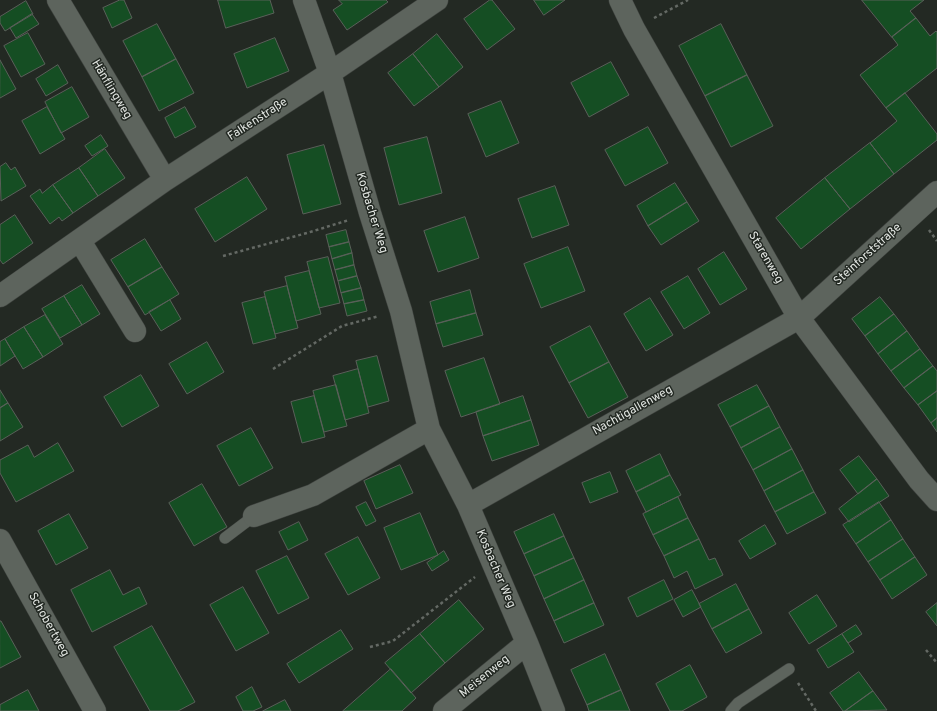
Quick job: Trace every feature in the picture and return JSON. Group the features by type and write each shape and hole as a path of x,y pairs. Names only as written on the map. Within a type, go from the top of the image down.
{"street":[{"name":"Hänflingweg","path":"58,0 165,180"},
{"name":"Kosbacher Weg","path":"304,0 330,73 370,213 401,311 429,429 468,505 527,643 554,711"},
{"name":"Falkenstraße","path":"0,296 165,180 330,73 437,0"},
{"name":"Starenweg","path":"620,0 634,29 799,318 919,480 937,500"},
{"name":"Steinforststraße","path":"799,318 937,192"},
{"path":"80,241 135,331"},
{"name":"Nachtigallenweg","path":"468,505 799,318"},
{"path":"254,516 313,494 429,429"},
{"name":"Schobertweg","path":"0,540 95,711"},
{"name":"Meisenweg","path":"444,711 527,643"}],"lane":[{"path":"225,538 254,516"},
{"path":"731,711 738,703 789,669"}],"path":[{"path":"634,29 688,0"},
{"path":"223,256 307,233 370,213"},
{"path":"273,369 342,326 401,311"},
{"path":"370,647 393,641 492,564"},
{"path":"926,650 937,663"},
{"path":"789,669 816,711"}],"building":[{"path":"120,0 124,0 132,18 112,28 103,8"},
{"path":"218,0 270,0 274,13 226,28"},
{"path":"339,0 386,0 388,2 347,30 333,10 342,4"},
{"path":"492,0 515,29 487,50 464,19"},
{"path":"534,0 565,0 544,15"},
{"path":"862,0 924,0 910,11 916,18 892,37"},
{"path":"26,1 33,14 5,31 0,23 0,17"},
{"path":"32,14 39,24 16,38 10,28"},
{"path":"916,18 930,36 936,31 937,32 937,68 886,108 860,75 898,45 892,37"},
{"path":"157,24 176,59 142,77 123,41"},
{"path":"721,24 747,75 705,96 679,46"},
{"path":"28,33 45,64 21,77 4,46"},
{"path":"437,34 463,67 439,87 413,54"},
{"path":"275,38 289,71 247,88 234,54"},
{"path":"413,54 439,87 414,106 388,73"},
{"path":"176,59 194,93 159,111 142,77"},
{"path":"0,60 16,89 0,98"},
{"path":"611,62 629,95 589,117 571,83"},
{"path":"58,65 68,83 46,96 36,79"},
{"path":"747,75 773,126 731,147 705,96"},
{"path":"72,87 89,117 61,133 45,102"},
{"path":"905,93 937,134 937,140 894,174 870,143 897,121 886,108"},
{"path":"501,101 519,143 486,157 468,114"},
{"path":"47,107 65,139 40,154 22,121"},
{"path":"185,107 196,127 175,138 165,118"},
{"path":"648,127 668,163 625,186 605,150"},
{"path":"101,135 108,146 92,156 85,146"},
{"path":"427,137 442,193 399,205 384,148"},
{"path":"870,143 894,174 850,209 825,178"},
{"path":"324,145 341,204 303,214 287,155"},
{"path":"105,149 125,178 98,196 79,168"},
{"path":"6,163 11,170 15,167 26,186 1,201 0,167"},
{"path":"79,168 98,196 73,213 53,185"},
{"path":"247,177 267,209 215,242 195,209"},
{"path":"825,178 850,209 801,249 776,218"},
{"path":"675,183 687,202 648,226 637,206"},
{"path":"53,185 73,213 62,221 59,217 50,224 30,196 40,189 42,193"},
{"path":"555,186 569,225 532,238 518,199"},
{"path":"687,202 699,221 661,245 648,226"},
{"path":"15,215 33,243 3,264 0,260 0,225"},
{"path":"465,217 479,258 438,272 424,231"},
{"path":"346,230 349,242 329,247 326,235"},
{"path":"145,239 162,267 128,287 111,260"},
{"path":"349,242 352,253 332,259 329,247"},
{"path":"568,247 585,291 541,308 524,264"},
{"path":"724,252 747,289 720,305 698,269"},
{"path":"352,253 354,265 335,270 332,259"},
{"path":"328,257 340,303 319,308 307,262"},
{"path":"354,265 357,276 338,281 335,270"},
{"path":"162,267 179,294 145,315 128,287"},
{"path":"309,271 321,314 296,321 285,277"},
{"path":"357,276 361,288 341,293 338,281"},
{"path":"688,276 710,313 684,329 661,292"},
{"path":"82,285 100,314 82,325 64,296"},
{"path":"287,286 298,328 275,334 264,292"},
{"path":"361,288 364,300 344,304 341,293"},
{"path":"470,290 476,313 436,324 430,302"},
{"path":"64,296 82,325 60,338 42,309"},
{"path":"265,297 276,338 253,344 242,303"},
{"path":"880,297 894,314 865,336 852,319"},
{"path":"650,298 673,335 646,351 624,314"},
{"path":"170,300 181,319 161,331 149,312"},
{"path":"364,300 367,311 347,316 344,304"},
{"path":"476,313 483,335 443,347 436,324"},
{"path":"894,314 907,331 878,354 865,336"},
{"path":"45,315 63,344 43,357 24,327"},
{"path":"590,326 609,362 569,383 550,347"},
{"path":"24,327 43,357 23,369 5,339"},
{"path":"907,331 920,349 891,371 878,354"},
{"path":"5,339 15,356 0,366 0,342"},
{"path":"207,342 224,372 187,394 169,364"},
{"path":"920,349 933,366 904,388 891,371"},
{"path":"377,356 389,401 368,407 356,361"},
{"path":"484,358 500,404 461,417 445,371"},
{"path":"609,362 628,397 588,418 569,383"},
{"path":"933,366 937,371 937,391 918,405 904,388"},
{"path":"358,369 369,413 345,420 333,376"},
{"path":"141,375 159,406 122,427 104,397"},
{"path":"336,385 347,426 324,432 313,391"},
{"path":"757,385 769,406 730,427 718,405"},
{"path":"0,390 8,403 0,408"},
{"path":"937,391 937,418 931,423 918,405"},
{"path":"314,396 325,437 302,443 291,402"},
{"path":"523,396 531,420 483,436 476,412"},
{"path":"8,403 23,427 0,441 0,408"},
{"path":"769,406 780,427 741,448 730,427"},
{"path":"937,418 937,432 931,423"},
{"path":"531,420 539,445 492,461 483,436"},
{"path":"780,427 792,449 753,470 741,448"},
{"path":"251,428 273,468 239,486 217,446"},
{"path":"58,443 74,471 16,502 0,473 0,460 28,445 34,457"},
{"path":"792,449 803,470 764,491 753,470"},
{"path":"660,454 670,475 636,492 626,471"},
{"path":"859,456 877,479 858,494 840,470"},
{"path":"400,465 413,493 376,509 364,481"},
{"path":"803,470 814,492 775,512 764,491"},
{"path":"610,472 618,492 590,503 582,483"},
{"path":"670,475 681,495 646,512 636,492"},
{"path":"877,479 889,496 849,522 839,509"},
{"path":"202,484 227,527 194,546 169,503"},
{"path":"814,492 826,513 787,534 775,512"},
{"path":"678,497 688,518 653,535 643,514"},
{"path":"366,502 376,521 366,526 356,507"},
{"path":"879,502 891,520 856,544 843,525"},
{"path":"420,513 438,555 401,570 384,528"},
{"path":"69,514 88,548 56,565 38,531"},
{"path":"554,514 564,536 524,554 514,532"},
{"path":"688,518 699,539 664,556 653,535"},
{"path":"891,520 903,539 868,562 856,544"},
{"path":"299,522 308,540 288,550 279,532"},
{"path":"765,525 776,544 750,559 739,541"},
{"path":"564,536 574,558 534,576 524,554"},
{"path":"358,537 380,578 348,595 325,554"},
{"path":"699,539 709,560 715,558 723,575 695,589 687,571 674,578 664,556"},
{"path":"903,539 915,557 880,580 868,562"},
{"path":"444,551 449,560 432,571 427,563"},
{"path":"287,556 309,598 278,614 256,571"},
{"path":"915,557 927,575 892,599 880,580"},
{"path":"574,558 584,580 544,599 534,576"},
{"path":"110,570 123,595 139,587 147,604 92,632 71,590"},
{"path":"584,580 594,603 554,621 544,599"},
{"path":"664,580 673,599 637,617 628,598"},
{"path":"736,584 749,609 712,629 699,604"},
{"path":"243,587 269,633 236,651 210,605"},
{"path":"692,590 701,607 683,617 674,600"},
{"path":"817,595 837,626 809,644 789,613"},
{"path":"459,600 484,629 445,663 420,634"},
{"path":"594,603 604,625 564,643 554,621"},
{"path":"937,603 937,626 926,612"},
{"path":"749,609 762,633 726,653 712,629"},
{"path":"0,621 21,657 0,668"},
{"path":"856,625 862,634 848,643 842,634"},
{"path":"152,626 195,702 178,711 150,711 114,647"},
{"path":"341,630 353,649 299,683 287,664"},
{"path":"420,634 445,663 411,693 385,663"},
{"path":"842,634 854,652 828,668 817,650"},
{"path":"605,654 621,690 587,705 571,670"},
{"path":"690,665 707,697 682,711 670,711 656,684"},
{"path":"391,669 416,698 402,711 343,711"},
{"path":"859,672 873,691 843,711 830,693"},
{"path":"252,687 262,707 253,711 243,711 236,697"},
{"path":"28,690 39,711 0,711 0,705"},
{"path":"621,690 630,711 589,711 587,705"},
{"path":"873,691 887,710 845,711"},
{"path":"285,700 291,711 263,711"}]}
